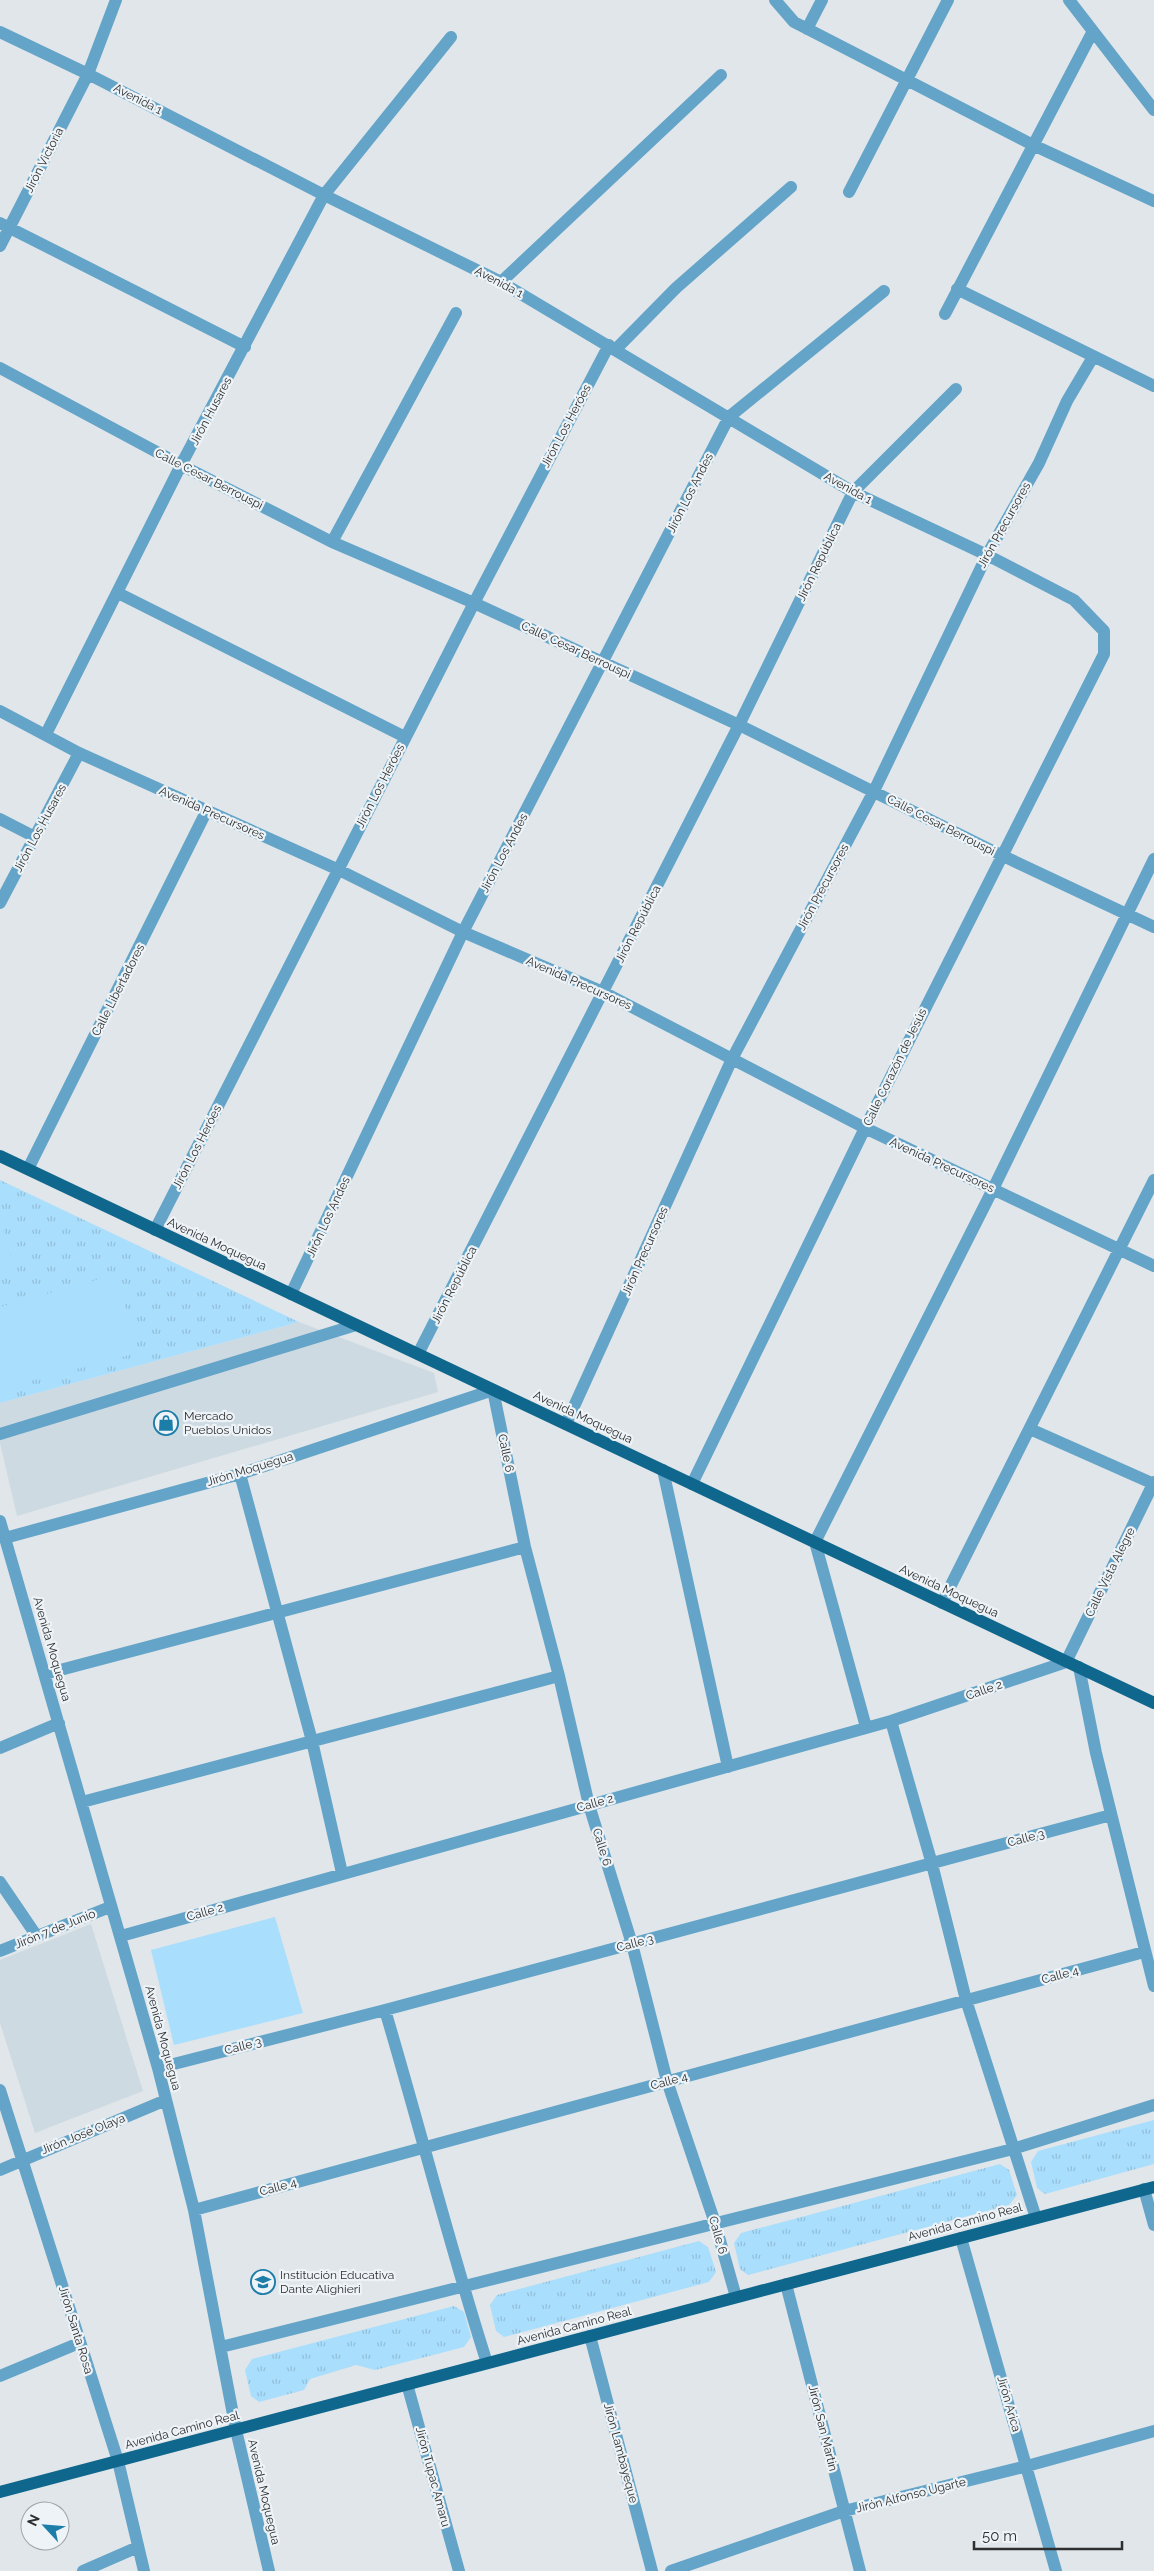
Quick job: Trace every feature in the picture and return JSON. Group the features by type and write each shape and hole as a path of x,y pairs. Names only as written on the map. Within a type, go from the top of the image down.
{"main road":[{"name":"Avenida Moquegua","path":"0,1156 1154,1703"},
{"name":"Avenida Camino Real","path":"0,2492 1149,2188"}],"street":[{"name":"Jirón Victoria","path":"0,246 5,225 88,74 116,0"},
{"path":"774,0 794,22 807,29 1033,144 1154,201"},
{"path":"807,29 822,0"},
{"path":"849,192 948,0"},
{"path":"1069,0 1154,110"},
{"path":"945,314 1093,31"},
{"name":"Avenida 1","path":"0,32 88,74 324,195 501,282 853,492 986,554 1074,600 1104,631 1104,654"},
{"name":"Jirón Husares","path":"46,734 181,465 324,195 451,37"},
{"path":"501,282 721,75"},
{"name":"Jirón Los Heróes","path":"155,1230 474,603 612,347 676,288 792,187"},
{"path":"5,225 245,347"},
{"path":"957,289 1154,386"},
{"path":"729,417 884,291"},
{"path":"332,542 456,312"},
{"name":"Jirón Precursores","path":"566,1424 732,1058 874,791 986,554 1039,463 1067,401 1093,357"},
{"name":"Calle Cesar Berrouspi","path":"0,368 181,465 332,542 474,603 739,725 1001,855 1154,927"},
{"name":"Jirón República","path":"418,1354 739,725 853,492 956,389"},
{"name":"Jirón Los Andes","path":"291,1294 463,932 729,417"},
{"path":"118,593 405,737"},
{"name":"Calle Corazón de Jesús","path":"692,1484 865,1128 1104,654"},
{"name":"Avenida Precursores","path":"0,711 79,753 339,870 463,932 604,992 865,1128 1154,1266"},
{"name":"Jirón Los Husares","path":"0,903 79,753"},
{"name":"Calle Libertadores","path":"28,1170 207,810"},
{"path":"0,819 35,837"},
{"path":"866,1727 815,1542 993,1189 1154,859"},
{"path":"942,1603 1154,1180"},
{"path":"0,1434 356,1325"},
{"name":"Jirón Moquegua","path":"5,1538 240,1474 492,1390"},
{"name":"Calle 6","path":"492,1390 525,1547 559,1676 589,1805 632,1944 666,2081 715,2223 736,2297"},
{"path":"1030,1429 1154,1483"},
{"path":"663,1470 728,1766"},
{"path":"240,1474 312,1741 342,1874"},
{"name":"Calle Vista Alegre","path":"1066,1662 1154,1483"},
{"name":"Avenida Moquegua","path":"0,1521 158,2068 194,2210 236,2430 269,2571"},
{"path":"45,1674 525,1547"},
{"name":"Calle 2","path":"121,1936 866,1727 891,1722 1066,1662"},
{"path":"1079,1667 1111,1815 1154,1986"},
{"path":"82,1802 559,1676"},
{"path":"891,1722 932,1864 966,2000 1036,2218"},
{"path":"0,1748 59,1723"},
{"name":"Calle 3","path":"158,2068 385,2010 1111,1815"},
{"path":"0,1882 36,1935"},
{"name":"Jirón 7 de Junio","path":"0,1951 110,1907"},
{"name":"Calle 4","path":"194,2210 1144,1952"},
{"path":"385,2010 426,2147 462,2286 487,2363"},
{"name":"Jirón Santa Rosa","path":"0,2090 118,2461 144,2571"},
{"name":"Jirón José Olaya","path":"0,2170 166,2100"},
{"path":"221,2347 1013,2149 1154,2105"},
{"path":"1149,2188 1154,2225"},
{"name":"Jirón Arica","path":"961,2238 1056,2571"},
{"name":"Jirón San Martin","path":"786,2284 860,2571"},
{"name":"Jirón Lambayeque","path":"590,2336 652,2571"},
{"path":"0,2376 79,2343"},
{"name":"Jirón Tupac Amaru","path":"407,2384 459,2571"},
{"name":"Jirón Alfonso Ugarte","path":"671,2571 844,2511 1027,2466 1154,2430"},
{"path":"82,2571 138,2547"}],"shaded area":[{"name":"Mercado Pueblos Unidos","path":"299,1322 434,1373 438,1392 17,1516 0,1443 0,1403"},
{"path":"91,1924 143,2091 35,2133 0,2023 0,1960"}],"green space":[{"path":"0,1180 299,1322 0,1403"},
{"path":"0,1218 14,1270 0,1274"},
{"path":"117,1274 137,1353 0,1389 0,1307"},
{"path":"275,1917 303,2013 174,2045 151,1950"},
{"path":"1154,2120 1154,2164 1045,2194 1037,2188 1031,2162 1038,2151"},
{"path":"1000,2164 1009,2170 1017,2195 1009,2205 748,2275 740,2269 734,2243 741,2233"},
{"path":"699,2241 708,2247 716,2272 709,2282 504,2337 496,2331 490,2305 497,2295"},
{"path":"454,2306 464,2312 471,2337 464,2347 375,2370 356,2365 310,2379 304,2390 259,2402 251,2396 245,2370 252,2359"}],"place":[{"name":"Mercado Pueblos Unidos","path":"166,1423"},
{"name":"Institución Educativa Dante Alighieri","path":"263,2282"}]}
